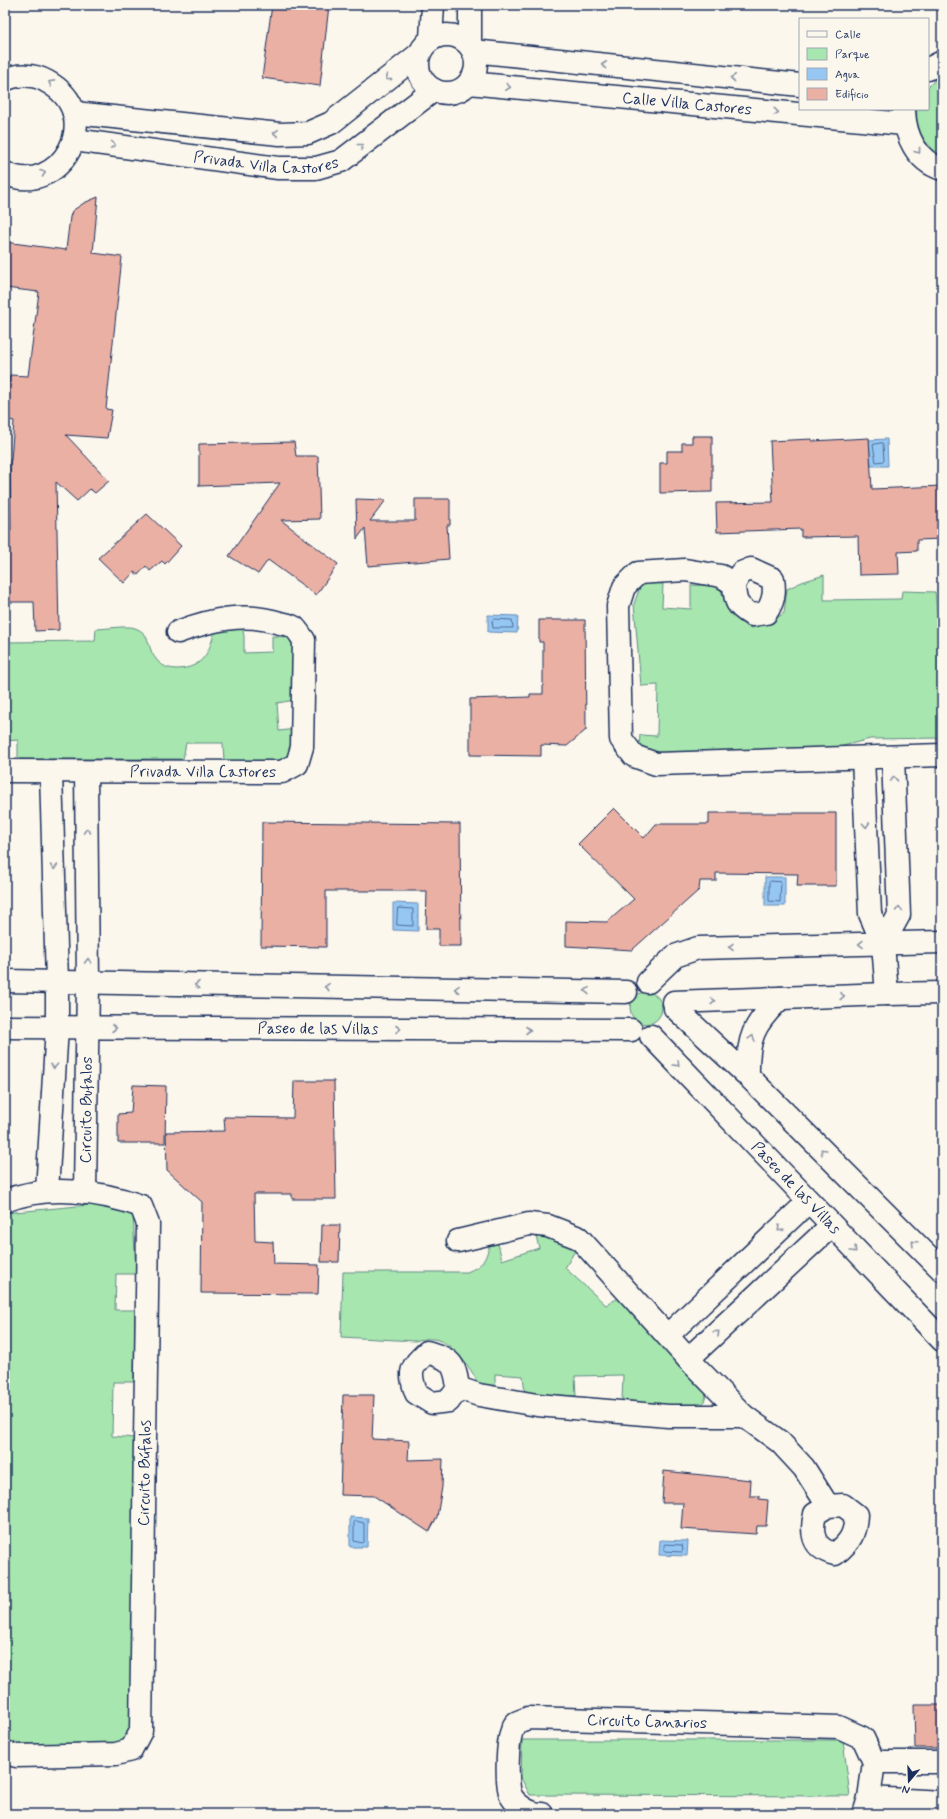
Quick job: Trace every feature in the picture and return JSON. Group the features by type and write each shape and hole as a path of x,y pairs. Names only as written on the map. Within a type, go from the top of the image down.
{"street":[{"path":"433,5 425,47 418,64 419,73 424,81 434,90 447,93 455,92 469,84 476,69 476,61 472,49 470,5"},
{"path":"425,47 447,35 456,36 472,49"},
{"name":"Privada Villa Castores","path":"74,113 280,134 308,133 330,123 425,47"},
{"name":"Calle Villa Castores","path":"472,49 799,85"},
{"path":"929,68 942,62"},
{"path":"5,80 26,76 42,79 57,86 68,99 74,113 76,127 74,140 67,155 56,167 42,175 26,178 5,173"},
{"name":"Calle Villa Castores","path":"469,84 799,109"},
{"name":"Privada Villa Castores","path":"74,140 278,168 316,168 341,161 434,90"},
{"name":"Calle Villa Castores","path":"812,110 904,117 910,142 921,156 936,167 942,169"},
{"path":"734,584 722,576 685,570 638,573 624,587 618,606 621,740 634,756 656,764 942,755"},
{"name":"Privada Villa Castores","path":"5,771 282,772 297,764 302,747 304,640 294,627 271,620 239,617 223,618 200,623 178,632"},
{"path":"883,944 899,915 893,757"},
{"path":"863,758 870,914 883,944 887,994"},
{"path":"51,772 57,1027"},
{"path":"86,772 87,1028"},
{"path":"867,846 896,844"},
{"path":"648,982 675,956 698,948 942,942"},
{"path":"5,981 626,992"},
{"path":"674,1005 670,1024 658,1034 641,1033 624,1022 620,1012 621,1001 626,992 632,986 648,982 656,983 664,988 670,994 674,1005 748,1076 942,1270"},
{"path":"674,1005 781,998 942,993"},
{"path":"748,1076 748,1054 753,1033 765,1014 781,998"},
{"name":"Paseo de las Villas","path":"5,1026 641,1033 942,1340"},
{"name":"Circuito Bufalos","path":"47,1191 57,1027"},
{"name":"Circuito Bufalos","path":"85,1193 87,1028"},
{"path":"51,1123 86,1122"},
{"name":"Circuito Búfalos","path":"5,1201 22,1195 47,1191 105,1195 141,1206 148,1224 141,1731 131,1750 116,1754 16,1756 5,1752"},
{"path":"668,1335 808,1202"},
{"path":"458,1242 529,1224 548,1226 579,1238 668,1335 688,1359 744,1416 780,1442 804,1468 828,1506"},
{"path":"688,1359 831,1226"},
{"path":"727,1280 749,1303"},
{"path":"458,1388 479,1395 537,1405 668,1416 744,1416"},
{"name":"Circuito Canarios","path":"542,1814 521,1807 511,1795 508,1766 509,1736 516,1724 528,1718 839,1727 862,1738 874,1762"},
{"path":"942,1762 874,1762 866,1806 942,1802"}],"green space":[{"path":"942,77 942,155 930,147 922,136 919,130 917,116 917,110 929,110 929,86 935,80"},
{"path":"824,575 824,600 901,599 902,591 935,592 937,611 942,622 942,738 870,739 835,748 658,757 639,748 640,735 657,736 658,685 641,686 634,604 640,587 649,583 663,584 662,607 691,609 691,585 720,586 724,601 730,612 752,628 769,623 784,613 787,589 802,582"},
{"path":"242,625 244,636 244,653 272,652 272,636 294,639 295,700 277,703 279,731 296,729 286,762 224,762 223,743 186,743 183,759 18,759 18,740 5,741 5,642 95,641 96,629 132,627 144,634 153,654 160,664 165,667 177,669 194,665 205,656 216,626"},
{"path":"643,992 649,992 658,996 662,1008 658,1020 649,1024 643,1024 634,1020 630,1011 630,1005 634,996"},
{"path":"99,1204 133,1214 136,1274 116,1274 115,1310 135,1310 134,1382 113,1382 112,1436 134,1438 130,1732 121,1744 96,1746 8,1743 5,1742 5,1213"},
{"path":"535,1232 576,1249 565,1268 606,1305 622,1296 706,1387 705,1399 698,1410 622,1400 623,1375 575,1376 576,1396 525,1393 523,1376 495,1374 495,1388 479,1388 473,1374 464,1361 443,1342 431,1339 415,1341 341,1337 343,1272 467,1272 477,1267 483,1261 490,1244 498,1244 502,1260 539,1248"},
{"path":"522,1740 843,1740 850,1796 530,1795 521,1778"}],"water":[{"path":"887,439 888,466 871,466 869,440"},
{"path":"488,615 518,616 517,633 488,632"},
{"path":"765,877 785,877 785,906 765,906"},
{"path":"393,903 418,904 418,931 393,930"},
{"path":"350,1517 368,1518 367,1547 350,1547"},
{"path":"660,1540 688,1541 687,1556 659,1555"}],"building":[{"path":"272,5 329,5 320,86 262,78"},
{"path":"98,197 93,253 122,257 106,409 112,410 107,438 66,435 109,481 95,493 90,489 77,501 56,482 59,630 35,631 34,602 5,602 5,530 11,530 10,460 14,421 5,419 5,406 10,375 28,376 39,292 5,288 5,242 66,250 72,211 84,203"},
{"path":"692,436 712,436 712,492 660,493 660,463 667,463 667,451 682,451 682,443 692,443"},
{"path":"869,438 872,489 942,486 942,539 917,540 917,551 898,552 899,574 859,575 858,536 801,537 801,529 717,532 716,503 773,502 770,441 812,439 812,441"},
{"path":"294,442 296,456 318,456 320,519 281,520 338,564 316,595 268,560 258,574 229,556 280,483 199,486 199,444"},
{"path":"356,499 386,500 370,521 415,521 415,499 450,499 450,525 447,525 449,559 368,566 365,528 357,539"},
{"path":"147,514 181,546 165,564 162,561 150,571 146,566 138,575 134,572 124,583 98,558"},
{"path":"539,620 585,620 586,730 567,746 541,745 541,756 470,755 470,699 530,697 530,694 543,694 543,642 539,642"},
{"path":"614,808 644,838 656,824 709,824 709,813 836,813 836,886 797,886 798,874 716,873 716,881 700,881 699,890 632,950 566,946 566,921 607,922 634,899 578,844"},
{"path":"262,822 460,824 461,946 439,946 439,929 426,929 427,891 326,891 326,947 261,946"},
{"path":"294,1081 334,1081 336,1199 292,1199 292,1194 254,1194 255,1241 273,1242 274,1264 319,1265 318,1294 201,1293 202,1202 167,1170 166,1132 225,1131 224,1117 293,1118"},
{"path":"133,1085 166,1086 165,1143 118,1143 118,1114 131,1113"},
{"path":"322,1225 340,1225 339,1262 321,1262"},
{"path":"343,1395 374,1395 372,1439 409,1441 408,1460 443,1459 442,1487 437,1517 429,1532 374,1496 340,1495"},
{"path":"664,1471 751,1480 750,1496 759,1496 759,1499 768,1500 766,1526 757,1526 756,1534 681,1529 683,1503 662,1503"},
{"path":"914,1705 942,1705 942,1748 915,1748"}]}
